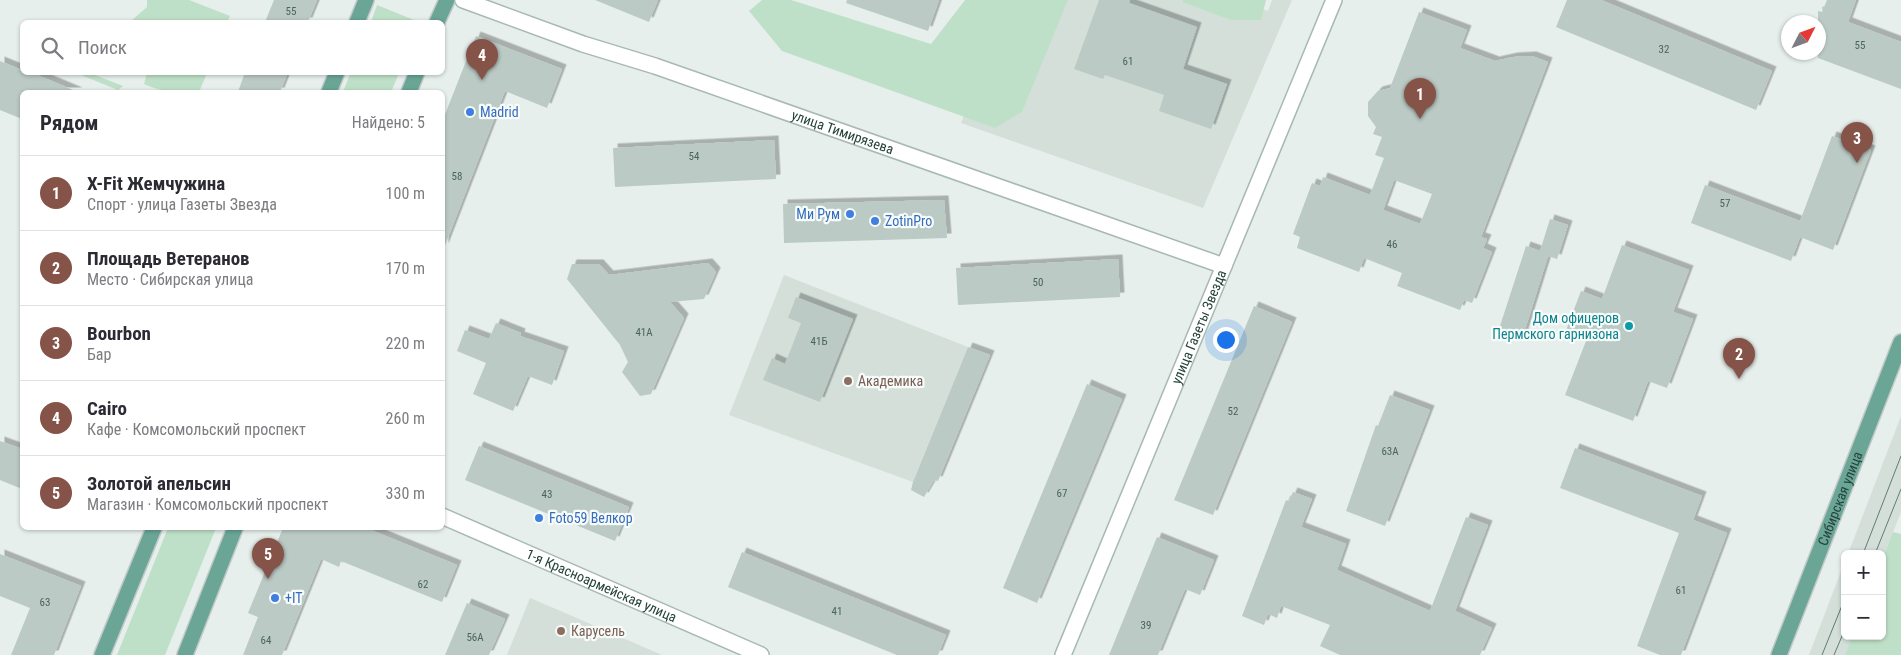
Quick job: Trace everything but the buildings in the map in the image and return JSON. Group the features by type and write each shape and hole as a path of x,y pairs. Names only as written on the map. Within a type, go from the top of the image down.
{"main road":[{"path":"358,20 366,0"},
{"path":"438,20 447,0"},
{"path":"330,90 336,75"},
{"path":"410,90 416,75"},
{"name":"Сибирская улица","path":"1778,655 1901,342"},
{"path":"102,655 153,530"},
{"path":"185,655 234,530"}],"street":[{"name":"улица Тимирязева","path":"463,0 583,44 655,66 1224,266"},
{"name":"улица Газеты Звезда","path":"1063,655 1334,0"},
{"name":"1-я Красноармейская улица","path":"445,517 761,655"}],"shaded area":[{"path":"1008,0 1239,0 1268,11 1272,0 1292,0 1203,208 961,123"},
{"name":"Академика","path":"784,275 968,347 913,482 729,415"},
{"path":"1901,416 1901,512 1886,550 1850,550"},
{"path":"1841,571 1841,640 1851,640 1845,655 1809,655"},
{"name":"Карусель","path":"530,598 549,606 662,655 507,655"}],"green space":[{"path":"147,0 189,0 230,16 228,20 132,20 147,7"},
{"path":"762,0 791,0 931,44 965,0 1068,0 1022,112 995,128 782,51 749,11"},
{"path":"1183,0 1266,0 1261,20 1231,20 1182,2"},
{"path":"377,5 414,20 372,20"},
{"path":"81,75 95,75 123,86 118,90"},
{"path":"146,75 206,75 200,90 164,90 144,84"},
{"path":"350,75 398,75 392,90 344,90"},
{"path":"167,530 215,530 165,655 117,655"},
{"path":"1893,532 1901,534 1901,655 1845,655 1851,640 1886,640 1886,550"}],"tram line":[{"path":"1865,550 1901,456"},
{"path":"1877,550 1901,489"},
{"path":"1822,655 1841,608"},
{"path":"1834,655 1841,638"}],"place":[{"name":"Cairo","path":"482,80"},
{"name":"Madrid","path":"470,112"},
{"name":"X-Fit Жемчужина","path":"1420,119"},
{"name":"Bourbon","path":"1857,163"},
{"name":"Ми Рум","path":"850,214"},
{"name":"ZotinPro","path":"875,221"},
{"name":"Дом офицеров Пермского гарнизона","path":"1629,326"},
{"name":"Площадь Ветеранов","path":"1739,379"},
{"name":"Академика","path":"848,381"},
{"name":"Foto59 Велкор","path":"539,518"},
{"name":"Золотой апельсин","path":"268,579"},
{"name":"+IT","path":"275,598"},
{"name":"Карусель","path":"561,631"}]}
